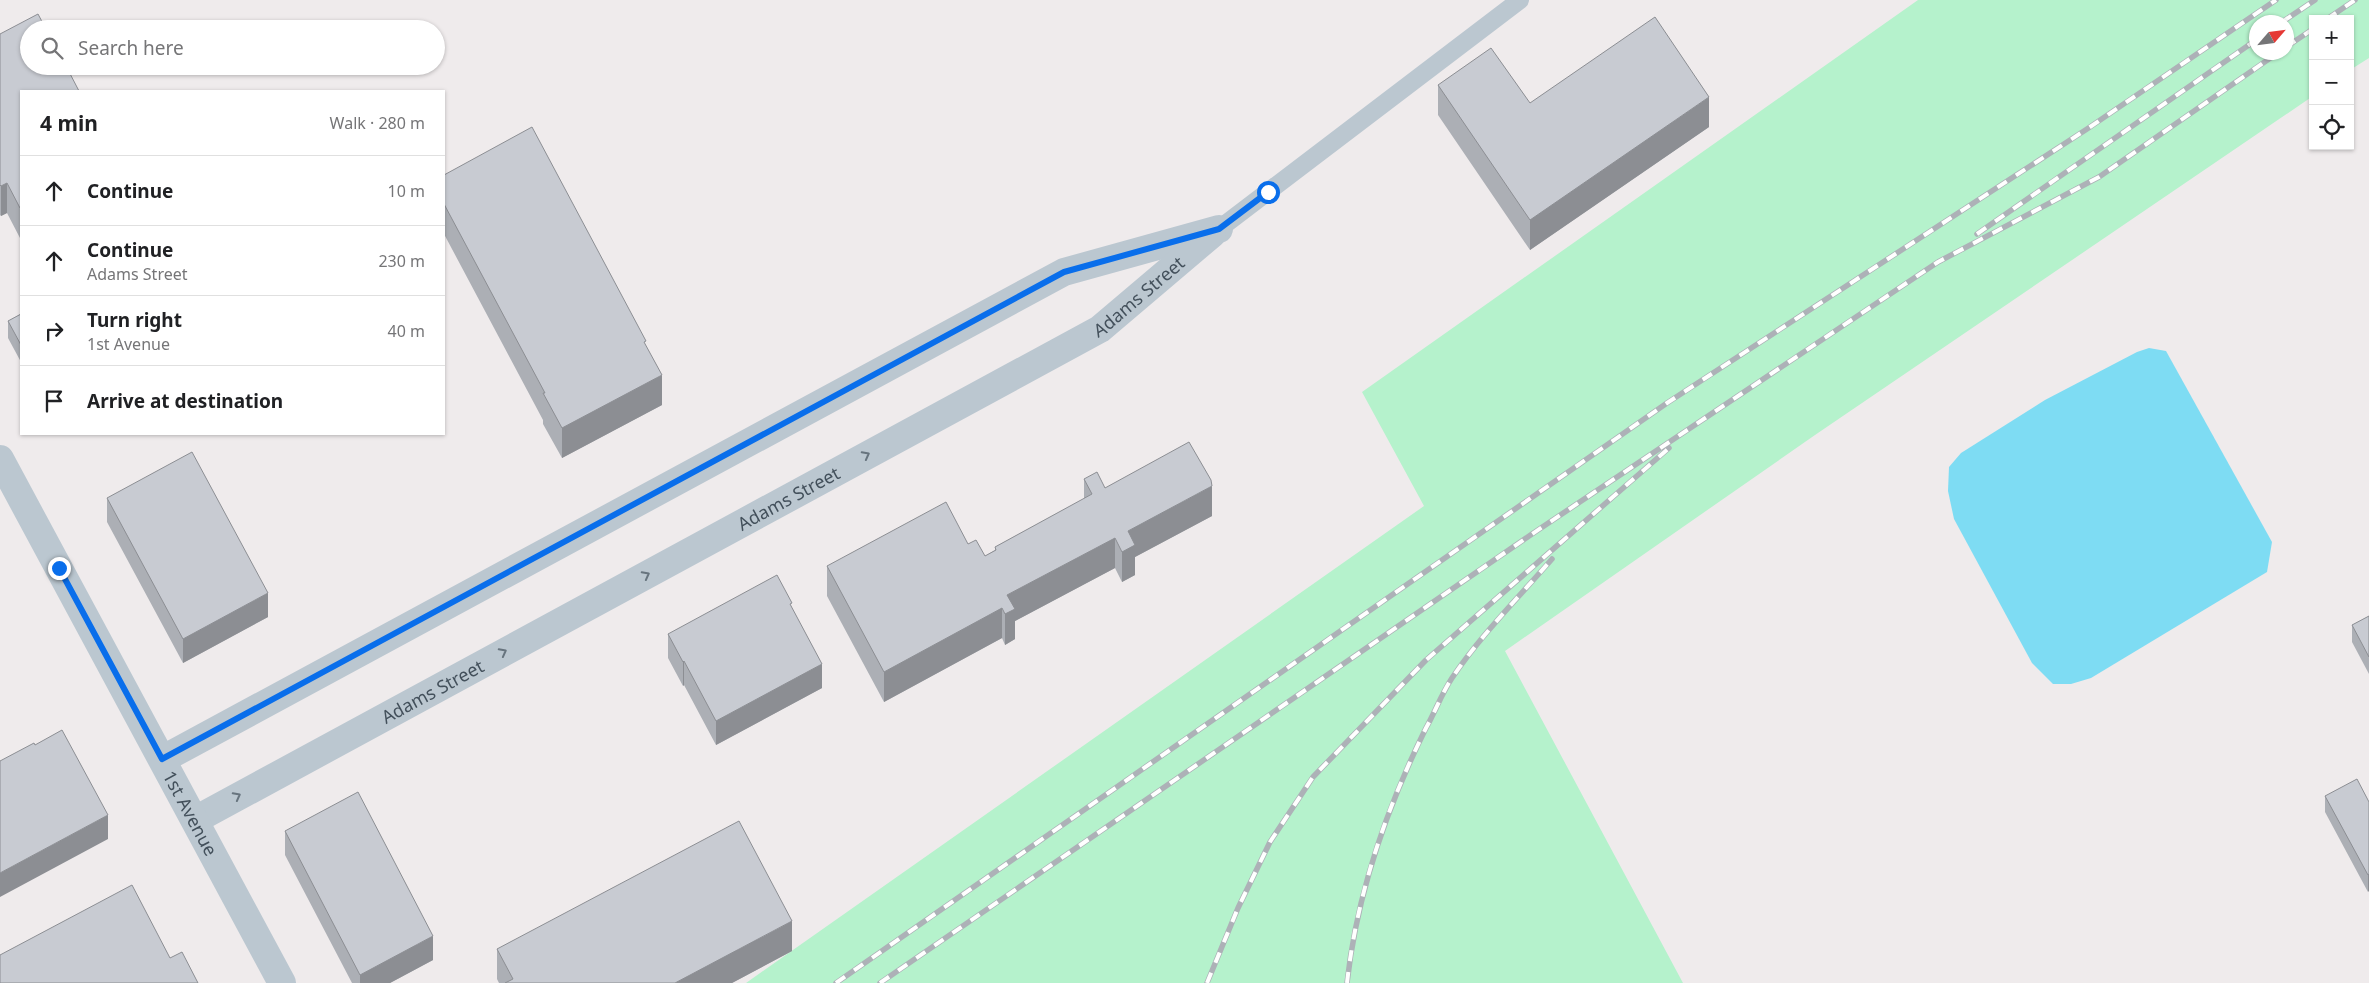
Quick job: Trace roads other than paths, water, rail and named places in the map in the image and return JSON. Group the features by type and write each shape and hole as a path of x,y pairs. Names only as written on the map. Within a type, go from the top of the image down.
{"street":[{"name":"Adams Street","path":"162,759 1064,272 1219,229"},
{"name":"Adams Street","path":"195,820 1100,329 1219,229"},
{"name":"1st Avenue","path":"0,459 282,983"}],"lane":[{"path":"1219,229 1520,0"}],"water":[{"path":"2149,348 2166,351 2272,542 2267,572 2091,678 2071,684 2053,684 2032,663 1954,519 1948,491 1949,467 1961,453 2045,400 2137,352"}],"railway":[{"path":"836,983 1667,403 2087,129 2276,0"},
{"path":"2292,15 2315,0"},
{"path":"2333,15 2355,0"},
{"path":"2294,42 2309,32"},
{"path":"1977,234 2249,45"},
{"path":"880,983 1532,534 1938,262 2099,177 2267,60"},
{"path":"1207,983 1238,908 1270,842 1313,777 1426,660 1669,448"},
{"path":"1347,983 1358,917 1375,852 1398,789 1426,728 1448,684 1463,662 1552,559"}]}
